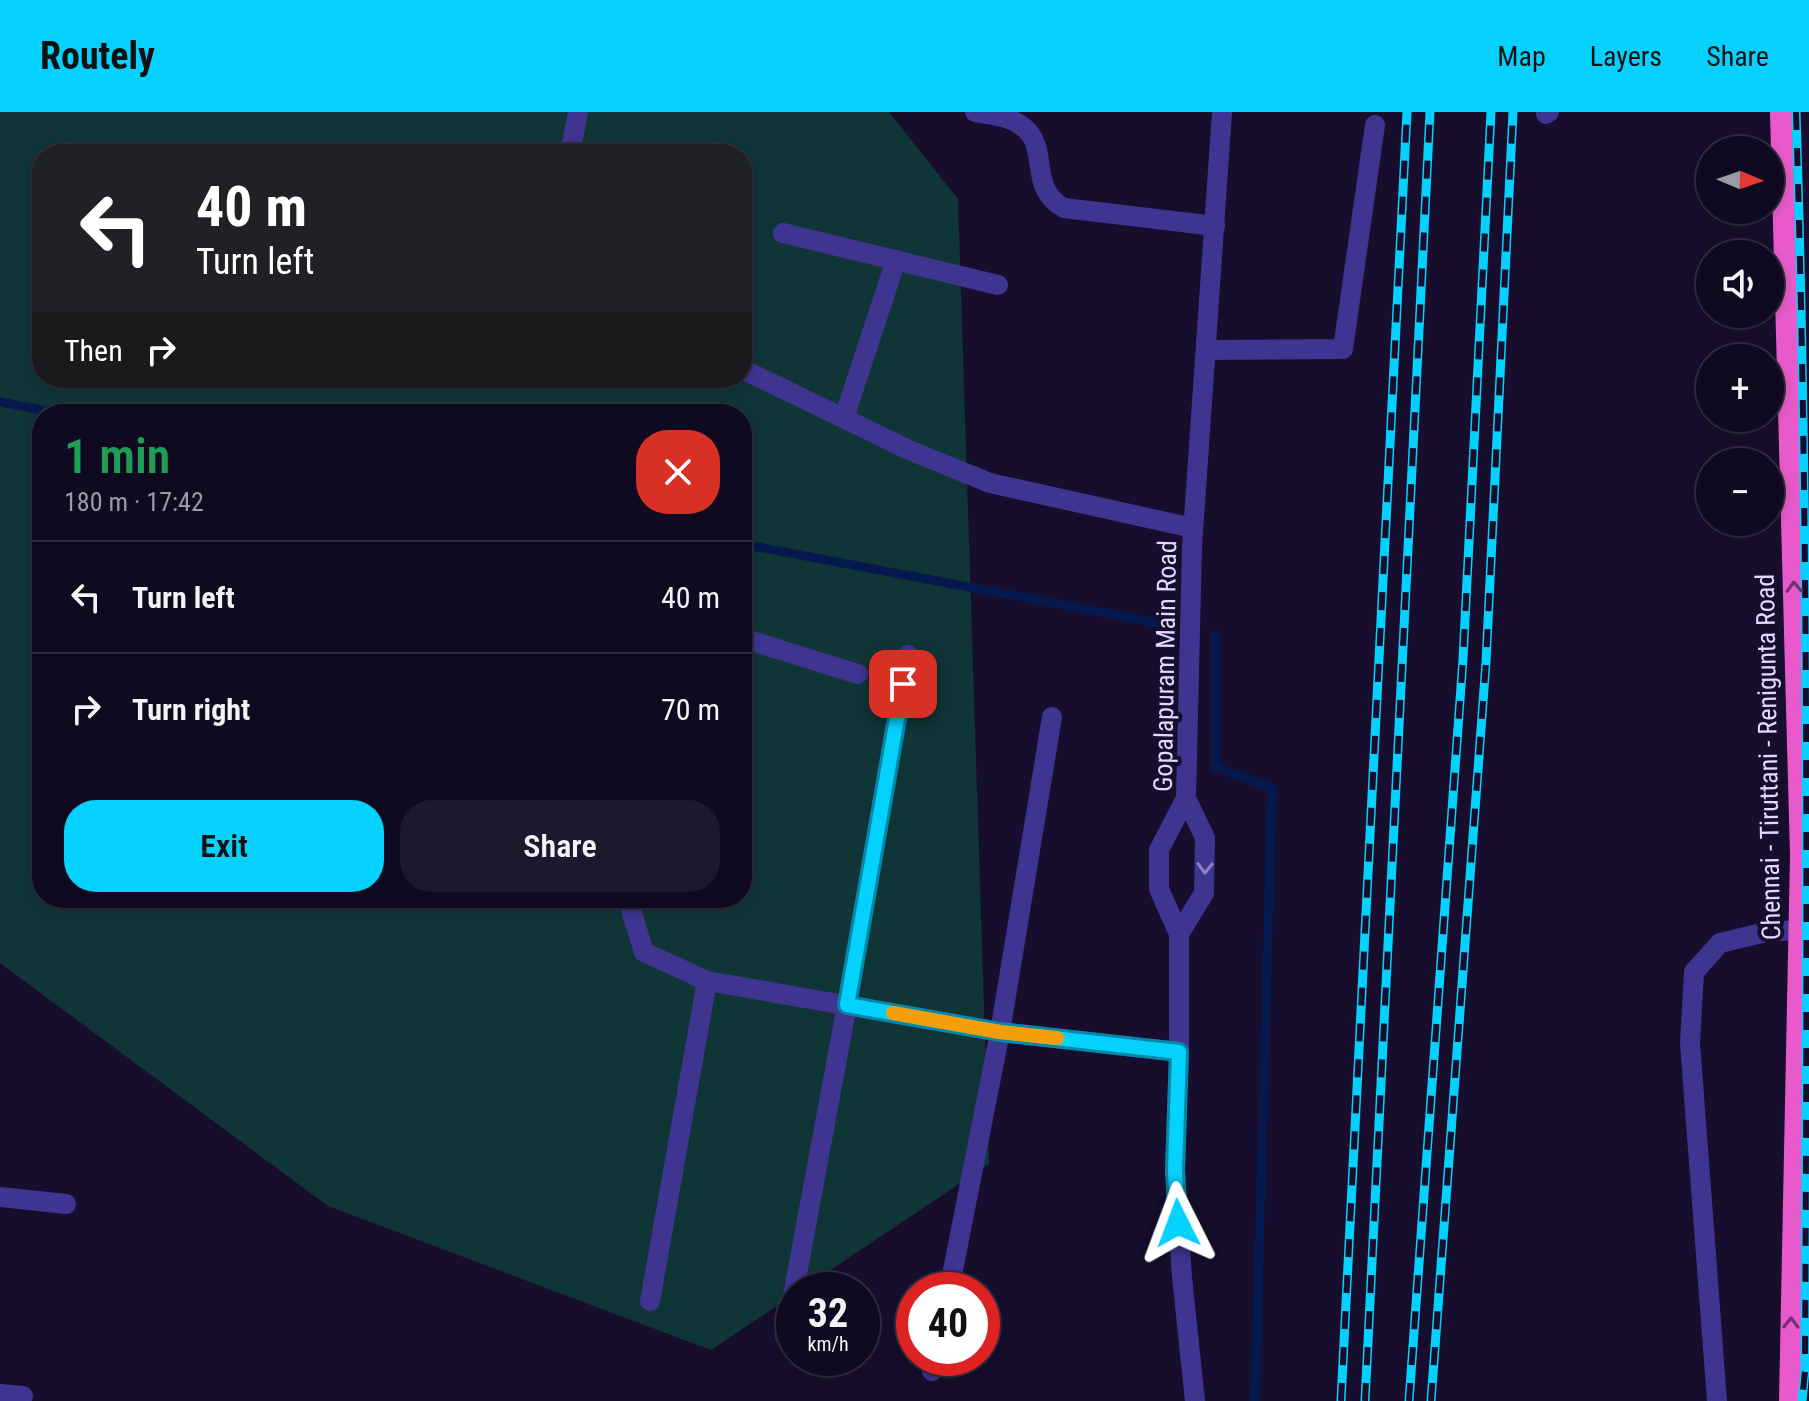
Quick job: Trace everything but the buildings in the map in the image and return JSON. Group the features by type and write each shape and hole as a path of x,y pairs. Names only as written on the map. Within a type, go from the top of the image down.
{"highway":[{"name":"Chennai - Tiruttani - Renigunta Road","path":"1781,112 1805,855 1799,930 1790,1401"}],"street":[{"path":"572,144 578,112"},
{"path":"975,112 1008,119 1032,136 1038,146 1041,181 1046,194 1052,202 1064,208 1215,226"},
{"name":"Gopalapuram Main Road","path":"1179,934 1204,893 1205,838 1186,798 1193,528 1222,112"},
{"path":"1206,350 1343,349 1375,125"},
{"path":"783,233 998,285"},
{"path":"844,418 896,260"},
{"path":"752,374 909,450 990,483 1193,528"},
{"path":"752,641 858,674"},
{"path":"797,1272 908,655"},
{"path":"953,1272 1000,1032 1052,717"},
{"path":"1186,798 1159,850 1159,889 1179,934 1175,1170 1195,1401"},
{"path":"631,908 644,952 707,981 1000,1032 1179,1052"},
{"path":"1717,1401 1690,1043 1694,972 1720,943 1766,932 1799,930"},
{"path":"650,1301 707,981"},
{"path":"0,1197 66,1204"},
{"path":"0,1394 23,1396"}],"green space":[{"path":"0,112 889,112 958,199 989,1164 828,1272 776,1272 776,1307 711,1350 328,1206 0,963"}],"waterway":[{"path":"0,402 32,408"},
{"path":"752,546 1164,624"},
{"path":"1215,634 1215,767 1272,788 1255,1401"}],"railway":[{"path":"1341,1401 1407,112"},
{"path":"1365,1401 1430,112"},
{"path":"1409,1401 1463,659 1491,112"},
{"path":"1431,1401 1486,662 1513,112"},
{"path":"1796,112 1806,742 1805,1371 1802,1401"}],"slow traffic":[{"path":"893,1013 1000,1032 1057,1038"}],"route":[{"path":"903,684 847,1005 1000,1032 1179,1052 1175,1170 1178,1223"}]}
